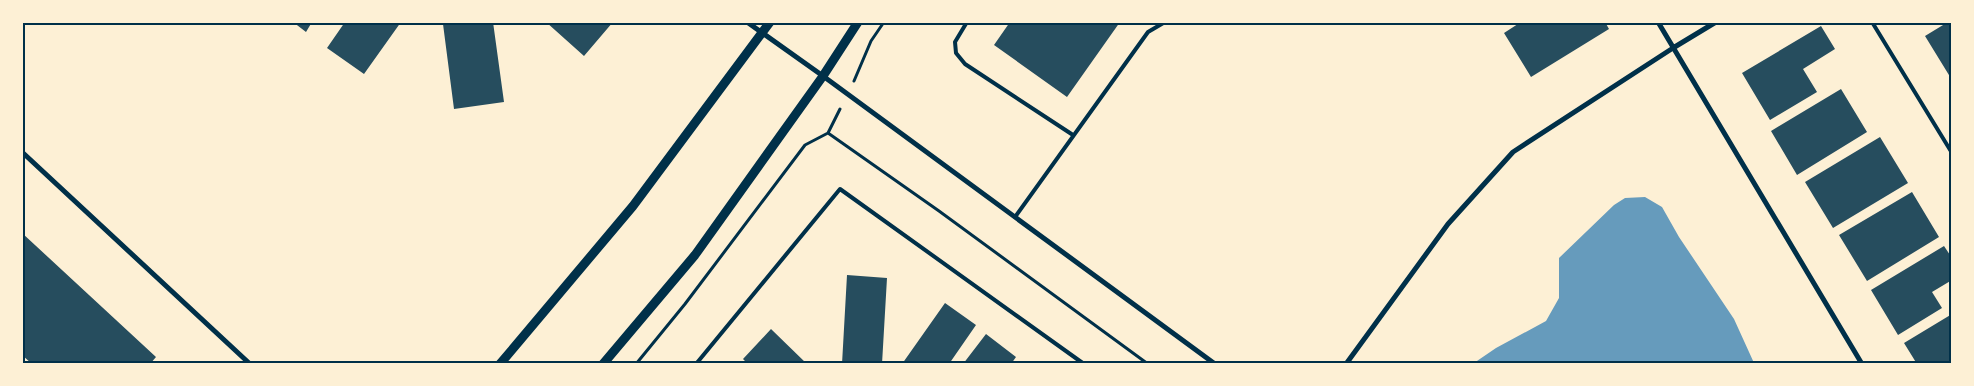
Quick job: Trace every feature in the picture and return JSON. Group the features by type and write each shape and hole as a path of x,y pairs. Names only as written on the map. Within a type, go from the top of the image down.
{"street":[{"path":"747,22 1215,364"},
{"path":"500,364 633,206 770,22"},
{"path":"603,364 695,255 823,76 858,22"},
{"path":"1658,22 1862,364"},
{"path":"1346,364 1448,224 1513,152 1716,22"},
{"path":"22,152 250,364"}],"lane":[{"path":"967,22 955,42 956,53 965,64 1072,135"},
{"path":"1015,217 1072,135 1148,32 1166,22"},
{"path":"1872,22 1952,153"},
{"path":"696,364 840,188 1084,364"}],"path":[{"path":"636,364 685,304 805,146 828,133 863,64 871,41 884,22"},
{"path":"828,133 939,210 1148,364"}],"water":[{"path":"1645,197 1662,207 1679,237 1734,319 1754,363 1474,363 1496,348 1546,321 1559,298 1559,258 1614,205 1625,198"}],"building":[{"path":"293,22 312,22 306,32"},
{"path":"345,22 401,22 364,74 327,48"},
{"path":"493,22 504,102 454,109 443,24"},
{"path":"546,22 613,22 584,56"},
{"path":"1010,22 1120,22 1067,97 994,45"},
{"path":"1521,22 1605,22 1609,29 1531,77 1504,33"},
{"path":"1948,22 1952,22 1952,80 1925,36"},
{"path":"1821,26 1835,49 1803,69 1817,92 1770,120 1742,73"},
{"path":"1841,89 1867,132 1797,175 1771,131"},
{"path":"1880,137 1908,183 1833,228 1805,182"},
{"path":"1912,192 1939,237 1867,281 1839,235"},
{"path":"22,233 156,357 150,364 32,364 22,355"},
{"path":"1944,246 1952,258 1952,280 1932,292 1942,308 1898,335 1871,290"},
{"path":"847,275 887,278 882,364 842,364"},
{"path":"945,303 976,325 949,364 902,364"},
{"path":"1952,314 1952,364 1917,364 1904,343"},
{"path":"771,329 807,364 748,364 743,359"},
{"path":"986,334 1016,357 1011,364 963,364"}]}
